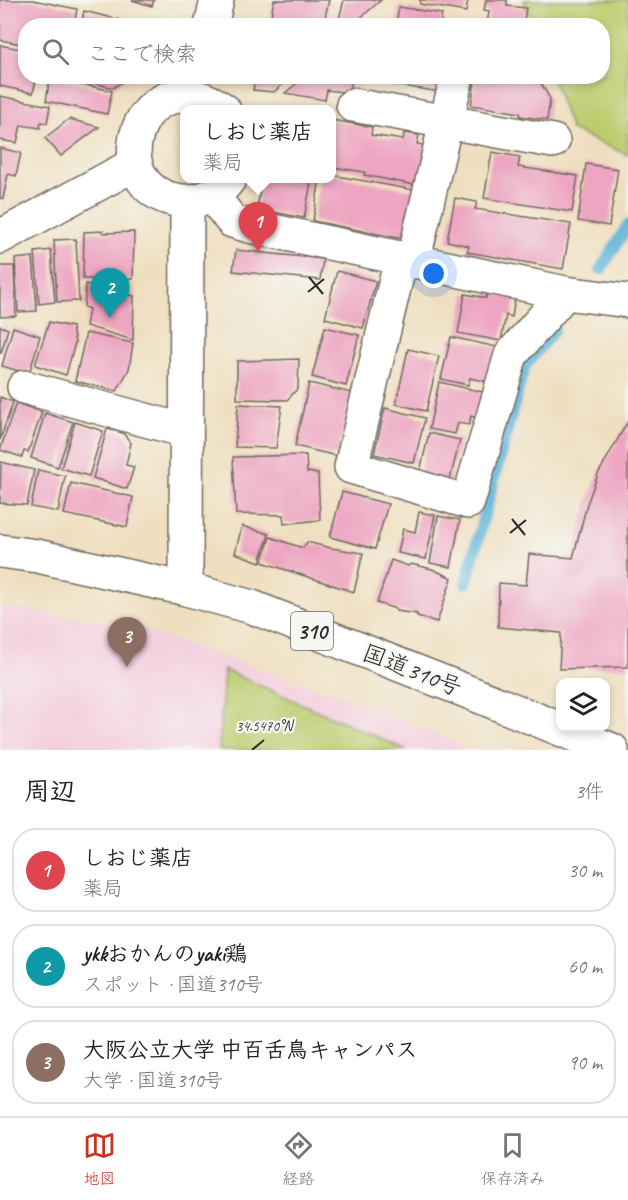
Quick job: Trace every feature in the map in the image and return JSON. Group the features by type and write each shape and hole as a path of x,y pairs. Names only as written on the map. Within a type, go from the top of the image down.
{"main road":[{"path":"213,18 217,0"},
{"path":"455,84 351,467 468,502 511,356 565,293"},
{"path":"209,192 162,196 150,188 141,177 135,164 133,146 137,129 146,113 160,102 197,86 217,105"},
{"path":"353,105 553,141"},
{"path":"0,237 135,164"},
{"path":"209,192 232,221 407,261 565,293 628,301"},
{"path":"186,589 186,431 209,192"},
{"path":"24,387 186,431"},
{"name":"国道310号","path":"0,551 38,556 186,589 252,607 476,694 612,750"}],"shaded area":[{"path":"0,606 138,628 369,706 472,750 0,750"}],"green space":[{"path":"524,0 628,0 628,155 571,130 555,84 610,84 610,18 530,18"},
{"path":"224,670 407,750 219,750"}],"building":[{"path":"0,0 33,0 77,9 75,18 18,18 18,43 0,40"},
{"path":"132,0 154,0 152,6"},
{"path":"274,0 329,0 325,18 271,18"},
{"path":"344,0 381,0 360,18 339,18"},
{"path":"420,0 468,0 466,12 420,4"},
{"path":"486,0 507,0 507,6 526,8 524,18 488,18 489,11 484,10"},
{"path":"399,7 442,14 441,18 397,18"},
{"path":"84,11 112,18 83,18"},
{"path":"0,45 18,48 18,84 35,84 33,93 0,86"},
{"path":"49,84 81,84 112,91 107,114 46,101"},
{"path":"97,84 119,84 113,88"},
{"path":"254,84 283,84 274,92 253,90"},
{"path":"296,84 351,84 350,93 327,90 325,100 285,93"},
{"path":"390,84 442,84 440,92"},
{"path":"475,84 542,84 550,99 547,120 471,105"},
{"path":"0,96 50,106 47,123 41,122 40,128 21,125 17,143 0,140"},
{"path":"69,119 99,127 61,156 45,138"},
{"path":"336,121 372,127 371,135 403,140 404,133 419,135 417,144 432,147 425,187 364,175 365,172 336,168"},
{"path":"0,148 21,153 16,176 8,174 3,199 0,198"},
{"path":"492,152 520,157 518,167 578,176 572,212 484,198"},
{"path":"586,164 618,169 609,226 578,221"},
{"path":"336,176 419,191 410,231 398,238 313,221 319,183 336,183"},
{"path":"261,183 311,183 304,218 257,209"},
{"path":"455,198 477,202 475,209 571,224 563,269 467,252 469,246 447,241"},
{"path":"103,231 103,233 134,232 133,279 83,279 84,232"},
{"path":"76,239 79,301 57,302 54,240"},
{"path":"51,250 55,302 39,304 35,252"},
{"path":"236,250 323,259 320,280 233,271"},
{"path":"33,257 37,311 18,312 15,259"},
{"path":"0,266 14,266 16,316 0,317"},
{"path":"337,271 376,281 363,328 325,318"},
{"path":"86,284 134,296 133,340 86,326 89,309 84,307"},
{"path":"487,292 515,297 512,317 506,315 501,341 458,333 465,294 486,298"},
{"path":"49,322 72,327 75,343 66,375 35,365"},
{"path":"0,326 8,329 1,353 0,353"},
{"path":"13,327 40,336 29,374 2,366"},
{"path":"325,327 359,335 346,386 312,377"},
{"path":"86,333 133,343 129,369 117,391 75,381"},
{"path":"451,337 497,347 488,382 470,378 468,385 441,379"},
{"path":"408,349 439,356 426,411 396,404"},
{"path":"299,359 298,388 287,400 237,399 237,361"},
{"path":"439,382 483,392 477,418 471,416 469,425 458,423 455,434 429,429"},
{"path":"309,383 352,393 337,456 295,446"},
{"path":"0,397 13,402 0,440"},
{"path":"16,403 42,412 28,452 24,451 22,457 0,450"},
{"path":"238,404 282,406 276,448 235,447"},
{"path":"385,408 425,418 414,463 374,454"},
{"path":"45,413 73,422 58,467 31,458"},
{"path":"628,421 628,667 559,669 561,633 498,627 499,583 526,585 529,554 573,558 587,504 598,474"},
{"path":"75,422 103,431 89,476 61,468"},
{"path":"107,429 123,433 131,443 126,465 134,467 127,489 93,478"},
{"path":"429,433 460,440 449,483 419,476"},
{"path":"306,455 307,472 318,474 320,520 284,524 283,515 236,514 233,457"},
{"path":"1,462 34,470 27,505 0,503"},
{"path":"38,470 65,476 58,512 31,507"},
{"path":"71,483 133,497 127,527 64,514"},
{"path":"342,492 388,504 375,549 330,537"},
{"path":"419,512 435,515 426,559 398,553 403,529 415,532"},
{"path":"438,516 460,520 451,567 430,563"},
{"path":"242,526 269,534 260,562 235,553"},
{"path":"270,537 303,548 307,542 363,553 354,592 262,562"},
{"path":"391,560 408,566 411,564 432,569 452,578 437,622 417,616 417,614 396,611 396,609 377,603"}],"waterway":[{"path":"601,269 628,225"},
{"path":"466,583 524,367 554,330"}],"place":[{"name":"しおじ薬店","path":"258,252"},
{"name":"ykkおかんのyaki鶏","path":"110,318"},
{"name":"大阪公立大学 中百舌鳥キャンパス","path":"127,667"}]}
